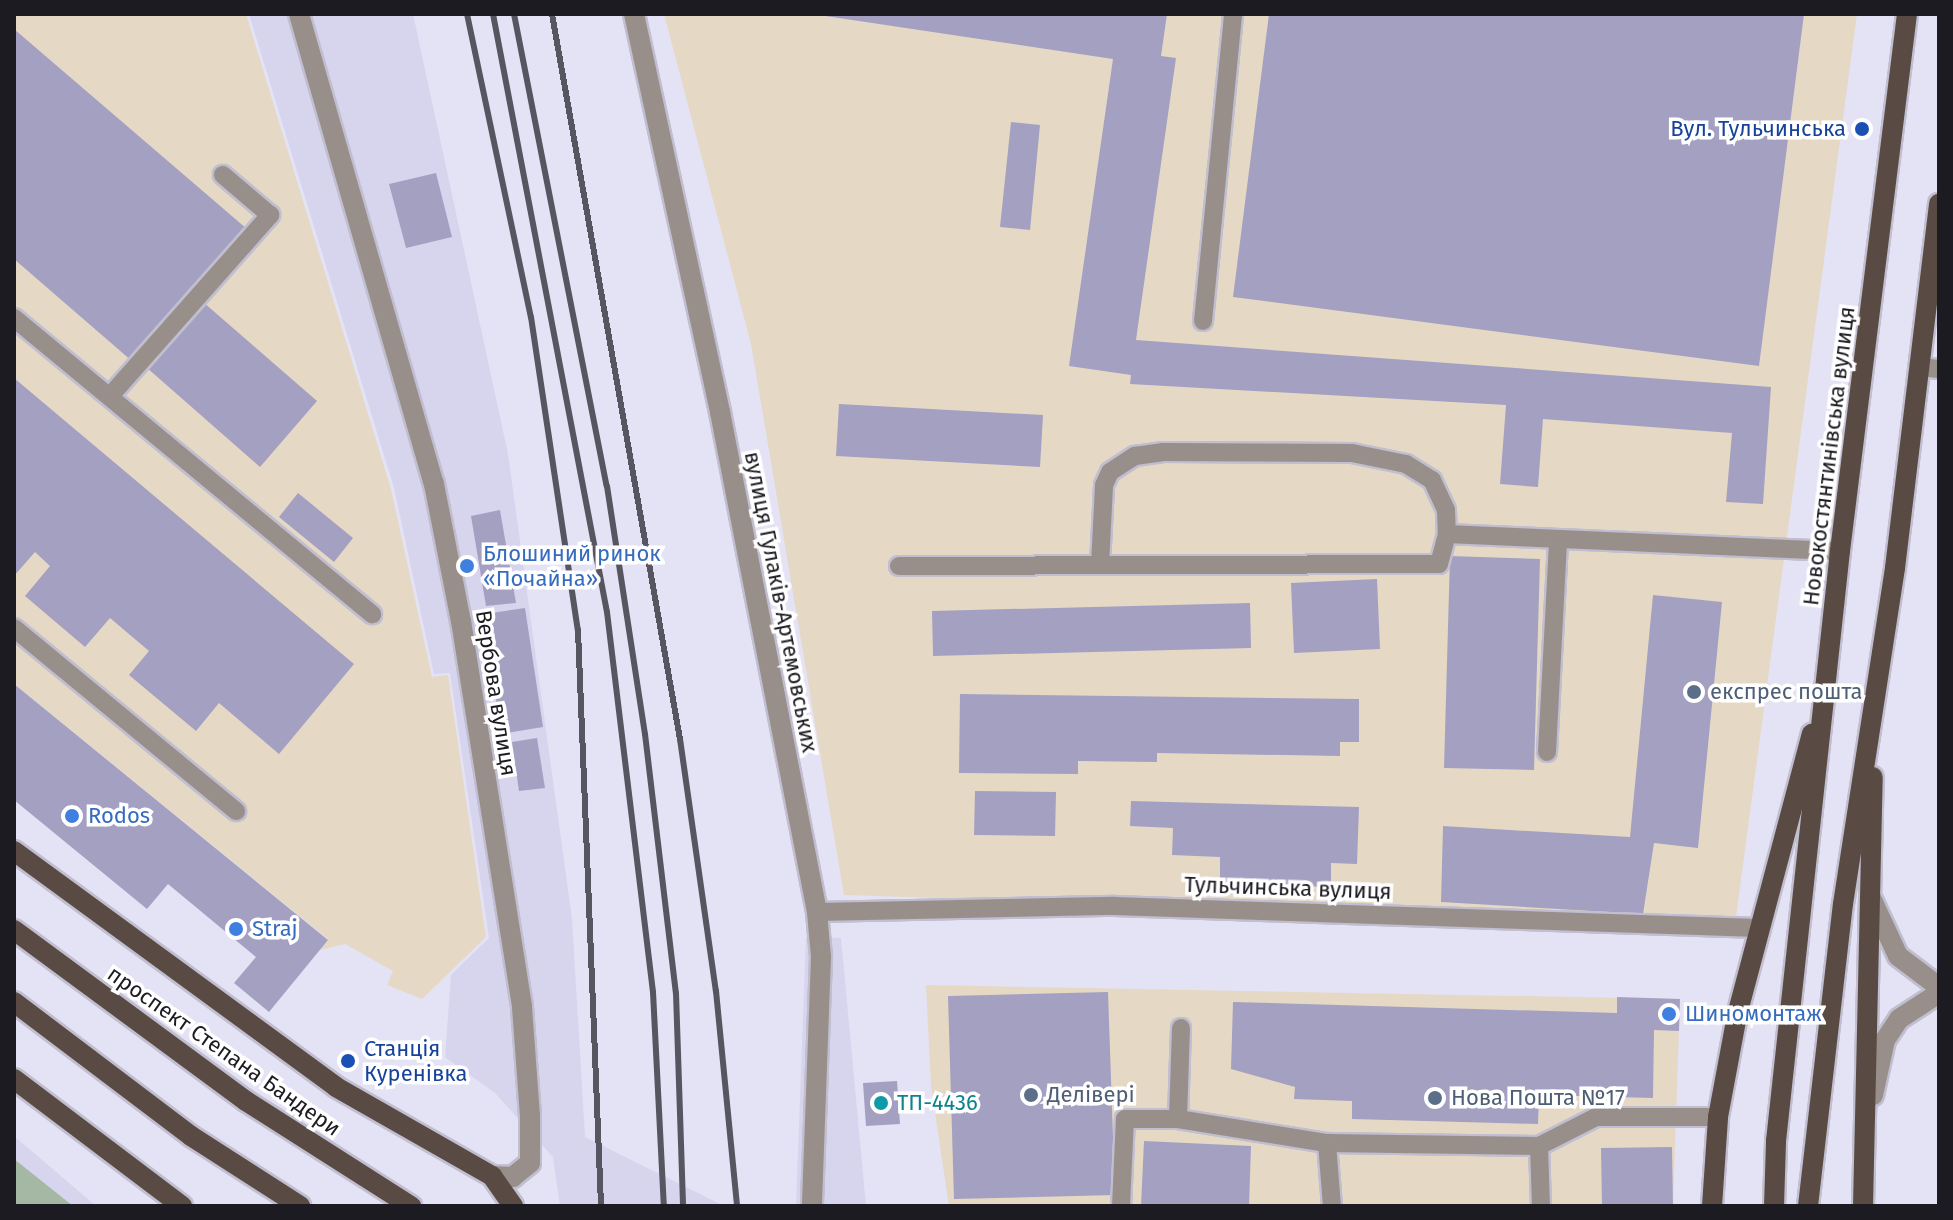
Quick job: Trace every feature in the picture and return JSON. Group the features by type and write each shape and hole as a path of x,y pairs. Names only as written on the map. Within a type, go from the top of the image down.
{"main road":[{"name":"Новокостянтинівська вулиця","path":"1774,1206 1776,1141 1840,551 1907,14"},
{"path":"1808,1206 1843,904 1930,368 1939,204"},
{"path":"1712,1206 1718,1117 1758,928 1827,680"},
{"path":"1863,1206 1875,693"},
{"path":"14,851 336,1087 492,1176 513,1206"},
{"name":"проспект Степана Бандери","path":"14,930 246,1101 411,1206"},
{"path":"14,1002 191,1136 300,1206"},
{"path":"19,1085 182,1206"}],"street":[{"name":"Вербова вулиця","path":"299,14 434,484 463,636 522,1007 530,1115 530,1163 513,1177 492,1176"},
{"name":"вулиця Гулаків-Артемовських","path":"634,14 720,412 817,912 821,957 812,1206"},
{"path":"1864,1151 1885,1040 1899,1019 1939,990 1898,956 1870,897"}],"lane":[{"path":"1203,321 1233,14"},
{"path":"110,396 270,215 223,175"},
{"path":"14,318 372,614"},
{"path":"899,566 1439,564 1447,534 1446,510 1432,480 1406,464 1352,453 1162,452 1135,456 1110,472 1104,485 1100,565"},
{"path":"1447,534 1840,551"},
{"path":"1547,752 1558,539"},
{"path":"14,628 236,811"},
{"name":"Тульчинська вулиця","path":"817,912 1115,906 1758,928"},
{"path":"1178,1119 1181,1028"},
{"path":"1121,1206 1125,1119 1178,1119 1327,1143 1539,1146 1596,1117 1718,1117"},
{"path":"1327,1143 1332,1206"},
{"path":"1539,1146 1541,1206"},
{"path":"140,1174 174,1206"}],"shaded area":[{"path":"14,14 246,14 391,489 432,677 448,675 486,937 422,999 387,985 393,971 345,944 320,950 328,939 14,684"},
{"name":"Блошиний ринок «Почайна»","path":"249,14 413,14 508,454 572,919 585,1137 724,1206 560,1206 553,1157 495,1093 445,1057 451,975 489,938 450,673 434,674 394,488"},
{"path":"664,14 1857,14 1736,917 1646,920 844,895 751,344"},
{"path":"806,937 841,938 866,1206 796,1206"},
{"path":"926,985 1680,999 1673,1206 949,1206 931,1086"},
{"path":"14,1136 96,1206 14,1206"}],"green space":[{"path":"14,1159 73,1206 14,1206"}],"building":[{"path":"812,14 1167,14 1161,56 1176,58 1136,340 1771,387 1763,504 1726,502 1732,433 1543,419 1538,487 1500,484 1506,405 1130,384 1131,375 1069,366 1113,59"},
{"path":"1269,14 1804,14 1759,366 1233,297"},
{"path":"14,29 247,229 133,362 14,259"},
{"path":"1011,122 1040,125 1030,230 1000,227"},
{"path":"436,173 452,237 406,248 389,184"},
{"path":"203,302 317,401 260,467 146,367"},
{"path":"14,378 354,664 279,754 219,703 196,731 129,675 149,651 110,618 85,647 25,596 50,566 35,552 14,576"},
{"path":"839,404 1043,415 1040,467 836,456"},
{"path":"298,493 353,538 334,562 279,517"},
{"path":"500,510 516,603 486,606 471,516"},
{"path":"1450,556 1540,559 1534,770 1444,768"},
{"path":"1377,579 1380,649 1294,653 1291,583"},
{"path":"1653,595 1722,602 1698,848 1654,843 1643,914 1441,902 1443,826 1630,837"},
{"path":"1250,603 1251,648 933,656 932,611"},
{"path":"525,608 543,727 501,734 484,614"},
{"path":"14,684 328,940 269,1012 234,983 256,957 168,884 147,909 14,800"},
{"path":"960,694 1359,699 1359,742 1340,742 1340,756 1157,753 1157,762 1078,761 1078,774 959,773"},
{"path":"537,738 545,788 519,791 512,742"},
{"path":"975,791 1056,792 1055,836 974,835"},
{"path":"1131,801 1359,807 1357,864 1331,863 1331,887 1220,884 1220,857 1172,855 1173,828 1130,826"},
{"name":"Делівері","path":"1108,992 1115,1195 954,1199 948,996"},
{"path":"1617,997 1680,999 1679,1031 1654,1030 1653,1098 1539,1095 1538,1124 1352,1119 1352,1101 1294,1099 1295,1087 1231,1069 1233,1002 1617,1013"},
{"name":"ТП-4436","path":"897,1081 900,1124 866,1126 863,1083"},
{"path":"1144,1141 1251,1146 1249,1206 1141,1206"},
{"path":"1672,1147 1673,1206 1602,1206 1601,1148"}],"railway":[{"path":"467,14 531,317 578,630 601,1206"},
{"path":"493,14 607,612 653,992 664,1206"},
{"path":"514,14 607,486 645,734 676,993 683,1206"},
{"path":"552,14 680,739 716,991 737,1206"}],"place":[{"name":"Вул. Тульчинська","path":"1862,129"},
{"name":"Блошиний ринок «Почайна»","path":"467,566"},
{"name":"експрес пошта","path":"1694,692"},
{"name":"Rodos","path":"72,816"},
{"name":"Straj","path":"236,929"},
{"name":"Шиномонтаж","path":"1669,1014"},
{"name":"Станція Куренівка","path":"348,1061"},
{"name":"Делівері","path":"1031,1095"},
{"name":"Нова Пошта №17","path":"1435,1098"},
{"name":"ТП-4436","path":"881,1103"}]}
